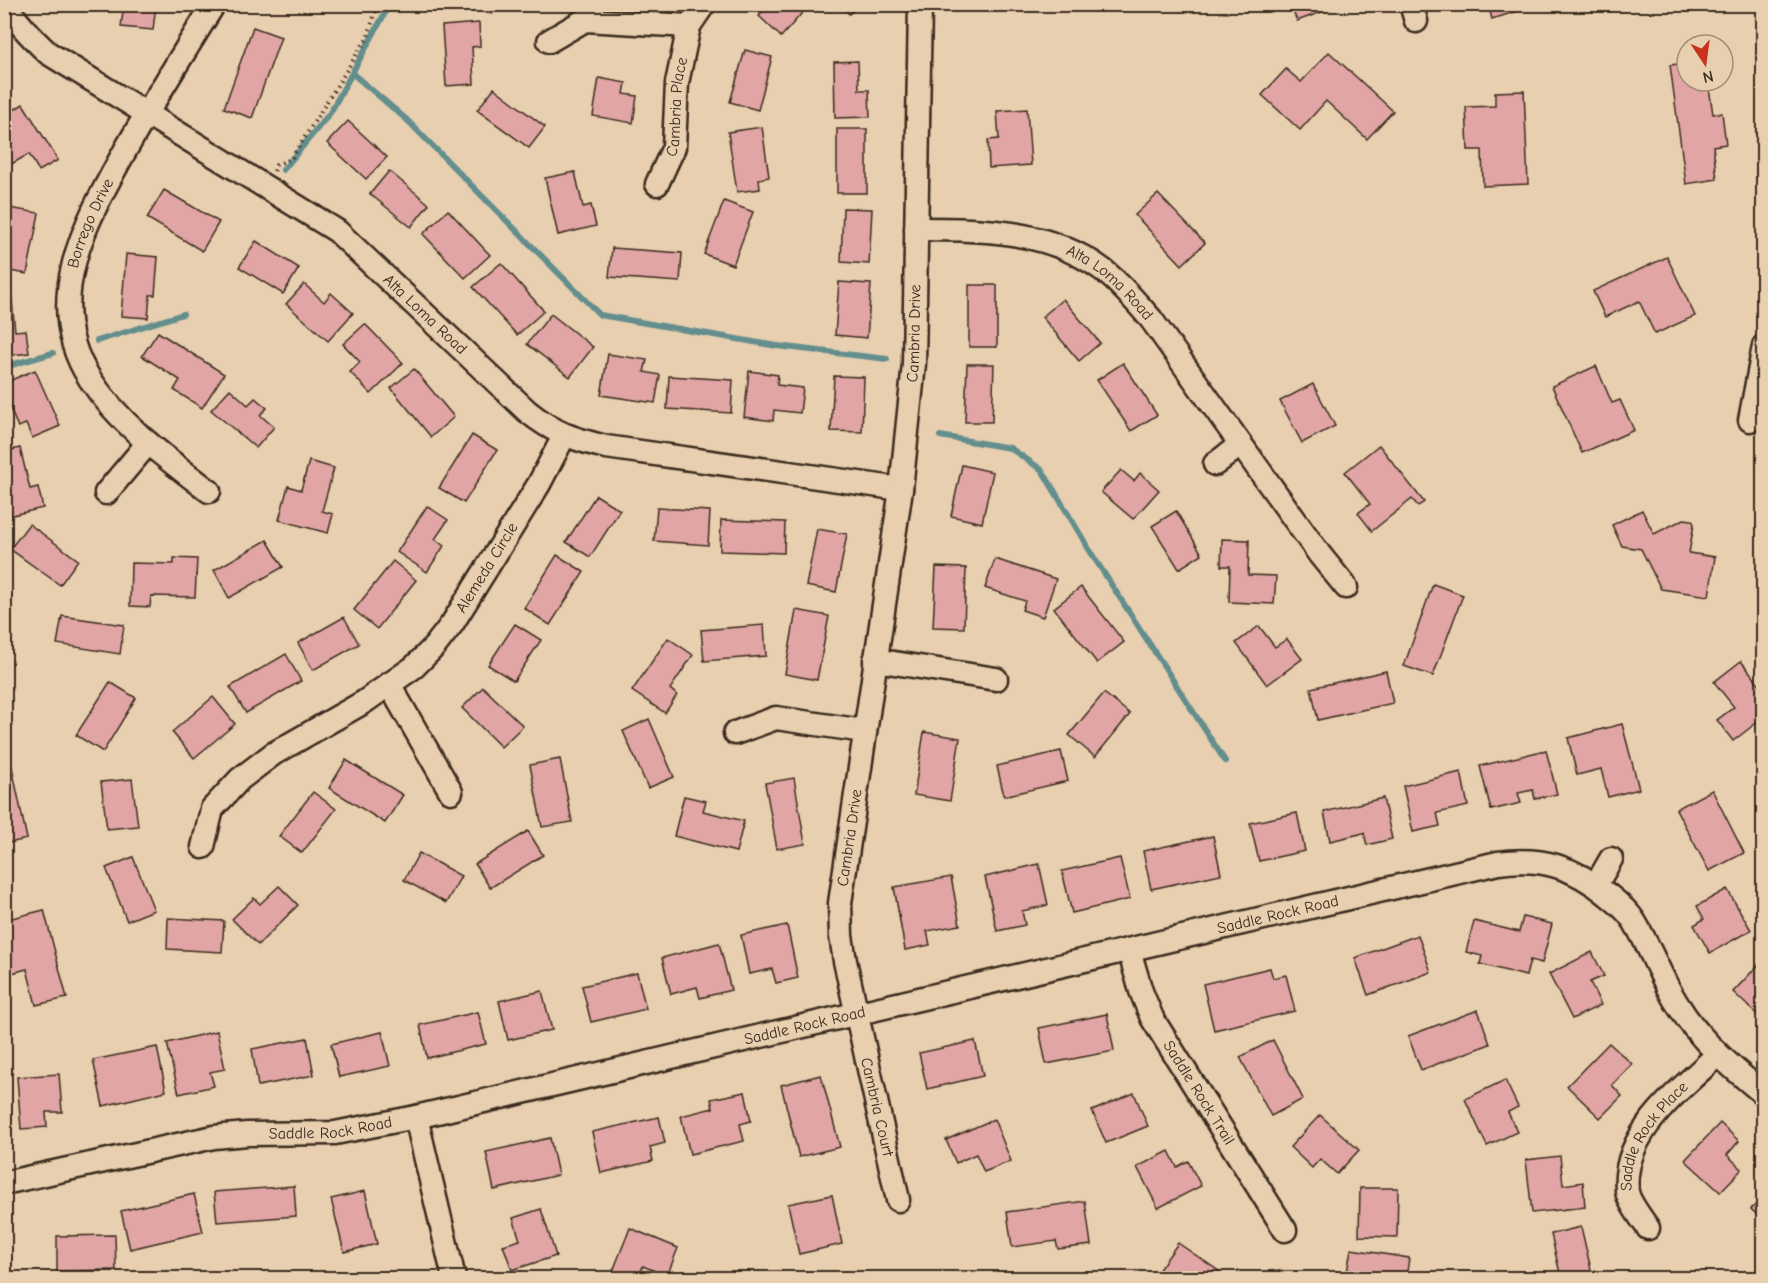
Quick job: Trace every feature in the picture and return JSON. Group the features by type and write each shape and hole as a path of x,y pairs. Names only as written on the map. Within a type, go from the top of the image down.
{"street":[{"name":"Alta Loma Road","path":"5,4 13,17 48,53 337,231 546,427 564,436 606,447 901,489"},
{"name":"Borrego Drive","path":"209,491 148,443 113,409 89,378 77,351 69,324 68,300 79,242 92,211 145,114 214,4"},
{"name":"Cambria Place","path":"657,184 674,147 677,83 689,26 704,4"},
{"name":"Cambria Drive","path":"856,1015 845,961 840,903 901,489 914,364 920,4"},
{"path":"549,41 585,20 689,26"},
{"name":"Alta Loma Road","path":"916,229 979,229 1014,233 1049,242 1102,269 1151,319 1320,555 1346,587"},
{"path":"1750,420 1764,346"},
{"name":"Alemeda Circle","path":"203,847 212,809 240,779 273,754 364,702 414,667 435,646 452,624 539,484 564,436"},
{"path":"106,493 148,443"},
{"path":"1215,464 1240,445"},
{"path":"875,660 996,679"},
{"path":"389,684 451,792"},
{"path":"735,733 776,718 864,731"},
{"name":"Saddle Rock Road","path":"4,1184 214,1137 247,1134 335,1133 416,1117 1498,863 1522,860 1542,862 1570,871 1596,885 1616,902 1633,919 1676,1002 1717,1055 1764,1095"},
{"path":"1596,885 1611,860"},
{"name":"Saddle Rock Trail","path":"1129,950 1152,1018 1285,1230"},
{"name":"Cambria Court","path":"856,1015 898,1200"},
{"name":"Saddle Rock Place","path":"1648,1228 1627,1193 1629,1168 1634,1148 1646,1128 1665,1105 1717,1055"},
{"path":"416,1117 454,1278"}],"path":[{"path":"266,188 276,165 291,159 367,39 378,4"}],"building":[{"path":"124,4 156,4 153,30 121,27"},
{"path":"456,4 495,4 492,14"},
{"path":"769,4 810,4 781,37 759,16"},
{"path":"841,4 862,4 849,14"},
{"path":"1290,4 1341,4 1341,5 1297,21"},
{"path":"1488,4 1541,4 1492,19"},
{"path":"479,23 480,46 472,47 474,84 446,86 442,26"},
{"path":"253,27 281,37 252,118 224,108"},
{"path":"745,50 772,57 758,110 730,102"},
{"path":"1329,52 1393,111 1367,139 1326,101 1300,130 1262,95 1286,69 1301,82"},
{"path":"858,61 859,90 869,90 870,117 835,118 834,62"},
{"path":"1675,64 1675,93 1710,93 1713,114 1722,113 1726,144 1713,146 1717,179 1686,184 1670,65"},
{"path":"599,78 626,83 624,94 637,96 633,123 593,116"},
{"path":"494,88 545,127 529,148 477,110"},
{"path":"1524,91 1528,184 1483,186 1482,150 1468,150 1466,107 1495,106 1495,92"},
{"path":"23,104 58,160 39,171 29,154 8,166 4,161 4,147 7,146 4,141 4,116"},
{"path":"1027,109 1031,165 989,168 988,140 999,139 997,111"},
{"path":"348,121 387,157 366,179 327,143"},
{"path":"762,127 769,177 759,179 760,189 737,192 728,132"},
{"path":"837,129 867,129 867,193 837,193"},
{"path":"389,171 429,204 411,227 370,194"},
{"path":"575,172 583,207 591,205 596,226 558,235 545,178"},
{"path":"164,190 219,222 202,251 147,218"},
{"path":"1158,194 1205,243 1182,265 1135,215"},
{"path":"724,201 753,212 733,265 704,254"},
{"path":"9,208 39,213 27,274 4,270 4,230"},
{"path":"843,208 872,209 869,264 841,262"},
{"path":"448,210 490,255 465,278 423,234"},
{"path":"256,241 299,268 283,294 239,267"},
{"path":"612,248 682,253 680,282 609,277"},
{"path":"126,254 158,257 155,295 150,295 148,318 121,316"},
{"path":"1667,257 1695,316 1655,334 1639,301 1605,317 1593,291"},
{"path":"501,263 544,311 517,335 473,287"},
{"path":"839,282 871,284 867,338 835,335"},
{"path":"304,284 324,302 331,293 353,313 328,341 286,304"},
{"path":"969,285 997,285 997,347 969,347"},
{"path":"4,291 11,291 15,331 26,330 29,353 4,356"},
{"path":"1063,299 1100,343 1079,361 1042,317"},
{"path":"551,314 593,347 570,377 527,344"},
{"path":"365,324 403,363 371,394 350,372 360,362 343,344"},
{"path":"158,332 224,374 202,408 174,390 180,380 142,356"},
{"path":"608,354 647,360 644,372 660,375 655,403 601,395"},
{"path":"1123,363 1157,415 1131,431 1097,380"},
{"path":"967,364 994,364 992,422 965,422"},
{"path":"1596,366 1612,403 1620,400 1634,430 1582,453 1552,386"},
{"path":"414,369 454,417 431,437 391,388"},
{"path":"35,370 60,426 32,438 26,424 18,427 4,395 4,383"},
{"path":"749,371 778,375 777,385 803,388 800,413 774,410 773,421 744,417"},
{"path":"669,376 733,380 731,413 667,409"},
{"path":"834,376 864,377 862,432 831,431"},
{"path":"1313,384 1335,426 1302,443 1280,401"},
{"path":"230,389 248,405 255,398 267,408 260,415 274,427 256,448 211,410"},
{"path":"472,435 497,450 464,503 439,488"},
{"path":"1379,445 1424,502 1418,506 1412,499 1372,531 1358,513 1370,504 1345,472"},
{"path":"20,448 30,489 38,487 43,508 4,517 4,452"},
{"path":"309,461 334,468 322,511 333,514 328,533 279,520 288,486 301,490"},
{"path":"962,465 993,472 982,523 951,516"},
{"path":"1121,470 1134,481 1140,473 1159,490 1133,519 1101,492"},
{"path":"596,495 620,510 590,557 566,542"},
{"path":"427,506 448,520 435,539 444,546 427,572 397,552"},
{"path":"657,508 710,511 708,545 654,541"},
{"path":"1642,510 1654,534 1684,519 1692,520 1694,524 1689,553 1715,557 1709,596 1661,589 1641,549 1622,546 1612,525"},
{"path":"1176,511 1202,554 1179,569 1152,526"},
{"path":"721,520 785,522 784,553 720,551"},
{"path":"29,524 78,560 60,585 10,549"},
{"path":"817,529 847,534 836,592 806,586"},
{"path":"1222,539 1249,540 1248,575 1276,576 1274,604 1229,602 1230,566 1221,566"},
{"path":"267,540 283,567 229,598 214,570"},
{"path":"557,555 584,572 550,625 524,608"},
{"path":"174,558 197,559 195,597 151,596 150,607 130,606 131,563 174,564"},
{"path":"995,559 1056,579 1043,617 1022,610 1025,601 985,588"},
{"path":"393,561 416,580 377,629 354,610"},
{"path":"936,567 966,568 964,628 933,627"},
{"path":"1433,584 1463,595 1433,676 1404,666"},
{"path":"1081,587 1124,642 1097,663 1054,608"},
{"path":"796,610 829,616 817,680 785,674"},
{"path":"62,616 124,625 120,654 57,644"},
{"path":"344,617 359,644 313,670 298,643"},
{"path":"515,624 541,640 514,681 488,665"},
{"path":"764,625 766,656 704,661 701,630"},
{"path":"1259,626 1275,647 1287,639 1302,659 1267,685 1236,643"},
{"path":"668,638 693,655 670,689 677,695 665,713 632,691"},
{"path":"286,654 301,681 246,713 230,687"},
{"path":"1741,661 1764,690 1764,717 1733,741 1717,720 1734,707 1714,682"},
{"path":"1386,671 1393,703 1318,720 1311,688"},
{"path":"110,682 136,698 103,752 76,735"},
{"path":"483,687 523,726 501,747 462,708"},
{"path":"1104,693 1130,714 1095,757 1069,735"},
{"path":"213,697 235,724 194,758 172,732"},
{"path":"649,719 674,777 648,788 623,731"},
{"path":"1622,724 1639,789 1608,797 1601,769 1577,775 1568,738"},
{"path":"924,732 960,738 950,801 914,795"},
{"path":"1546,750 1557,794 1535,799 1533,790 1518,793 1521,803 1491,810 1480,766"},
{"path":"1061,751 1068,781 1004,796 997,766"},
{"path":"10,758 27,839 4,844 4,759"},
{"path":"560,759 572,822 542,827 530,765"},
{"path":"346,760 403,795 385,823 329,788"},
{"path":"1461,772 1468,806 1437,813 1440,826 1413,832 1403,786"},
{"path":"794,778 805,844 777,849 765,783"},
{"path":"132,779 138,826 107,829 101,782"},
{"path":"1712,790 1744,853 1709,871 1676,809"},
{"path":"313,792 336,809 302,853 279,836"},
{"path":"684,796 706,801 703,811 744,821 736,852 674,836"},
{"path":"1383,798 1392,839 1367,845 1364,833 1330,841 1324,812"},
{"path":"1297,813 1305,851 1259,861 1250,823"},
{"path":"528,831 543,855 490,888 475,864"},
{"path":"1213,836 1221,874 1151,889 1143,851"},
{"path":"419,853 461,876 446,903 404,880"},
{"path":"133,857 154,910 127,921 106,868"},
{"path":"1120,858 1130,899 1072,913 1062,871"},
{"path":"1039,864 1048,905 1022,911 1025,925 997,931 985,877"},
{"path":"951,877 960,925 927,931 930,945 905,950 894,887"},
{"path":"279,886 298,905 258,945 232,919 254,898 260,904"},
{"path":"1727,889 1751,930 1710,953 1694,925 1704,919 1697,906"},
{"path":"44,910 67,998 36,1005 27,969 4,975 4,920"},
{"path":"1523,917 1552,924 1542,963 1530,960 1526,976 1480,964 1482,956 1466,952 1474,921 1519,932"},
{"path":"168,918 224,921 222,952 167,949"},
{"path":"787,925 798,978 776,983 772,969 749,974 741,935"},
{"path":"1418,935 1431,972 1368,995 1355,958"},
{"path":"719,943 731,990 700,998 697,987 671,994 662,958"},
{"path":"1592,952 1604,976 1590,982 1601,1005 1572,1019 1549,974"},
{"path":"1761,962 1764,964 1764,1021 1733,992"},
{"path":"1270,968 1273,978 1286,975 1295,1011 1214,1030 1203,984"},
{"path":"637,973 646,1009 591,1022 582,986"},
{"path":"542,991 552,1030 508,1040 499,1001"},
{"path":"1478,1010 1490,1044 1421,1070 1408,1036"},
{"path":"478,1012 486,1044 427,1058 420,1025"},
{"path":"1107,1014 1114,1051 1046,1064 1039,1028"},
{"path":"217,1031 225,1069 210,1072 214,1086 179,1094 167,1043"},
{"path":"382,1032 390,1066 339,1077 331,1044"},
{"path":"307,1038 314,1075 258,1086 252,1049"},
{"path":"1273,1040 1303,1099 1271,1116 1240,1057"},
{"path":"975,1041 983,1076 927,1089 919,1053"},
{"path":"1609,1043 1632,1064 1612,1085 1622,1096 1600,1118 1567,1086"},
{"path":"157,1047 166,1091 103,1106 93,1060"},
{"path":"59,1074 62,1112 46,1112 47,1127 21,1129 17,1077"},
{"path":"821,1075 840,1147 799,1157 781,1085"},
{"path":"1505,1080 1518,1107 1508,1112 1517,1132 1487,1146 1465,1099"},
{"path":"745,1092 751,1121 740,1124 744,1141 690,1154 681,1116 713,1108 711,1099"},
{"path":"1134,1093 1148,1126 1106,1143 1092,1111"},
{"path":"1320,1115 1359,1150 1337,1174 1320,1159 1312,1168 1290,1147"},
{"path":"659,1117 665,1143 650,1147 653,1161 601,1173 592,1132"},
{"path":"994,1119 1011,1161 984,1172 976,1154 956,1163 946,1140"},
{"path":"1720,1123 1739,1141 1727,1155 1742,1169 1720,1192 1685,1160"},
{"path":"550,1138 558,1175 494,1190 486,1152"},
{"path":"1169,1151 1177,1167 1188,1161 1201,1186 1158,1208 1137,1167"},
{"path":"1560,1156 1563,1185 1583,1182 1585,1207 1532,1213 1526,1160"},
{"path":"294,1186 296,1216 217,1222 214,1192"},
{"path":"1360,1188 1398,1188 1397,1237 1359,1236"},
{"path":"365,1191 377,1244 344,1252 331,1199"},
{"path":"194,1194 203,1232 130,1249 121,1211"},
{"path":"832,1195 842,1244 799,1254 788,1204"},
{"path":"1764,1197 1764,1222 1751,1209"},
{"path":"1085,1201 1091,1245 1058,1249 1056,1241 1012,1247 1007,1212"},
{"path":"541,1209 556,1256 512,1270 503,1245 520,1240 513,1218"},
{"path":"1581,1227 1593,1278 1561,1278 1551,1234"},
{"path":"630,1228 678,1248 667,1276 643,1266 638,1278 630,1278 613,1271"},
{"path":"115,1235 116,1270 57,1271 57,1236"},
{"path":"1178,1243 1229,1278 1169,1278 1158,1271"},
{"path":"1351,1249 1409,1258 1406,1278 1360,1278 1360,1274 1347,1272"}],"waterway":[{"path":"283,170 330,113 385,13 387,4"},
{"path":"353,74 407,120 600,315 777,346 887,359"},
{"path":"97,341 183,314"},
{"path":"4,367 53,353"},
{"path":"940,436 1010,448 1042,470 1093,556 1225,761"}]}
